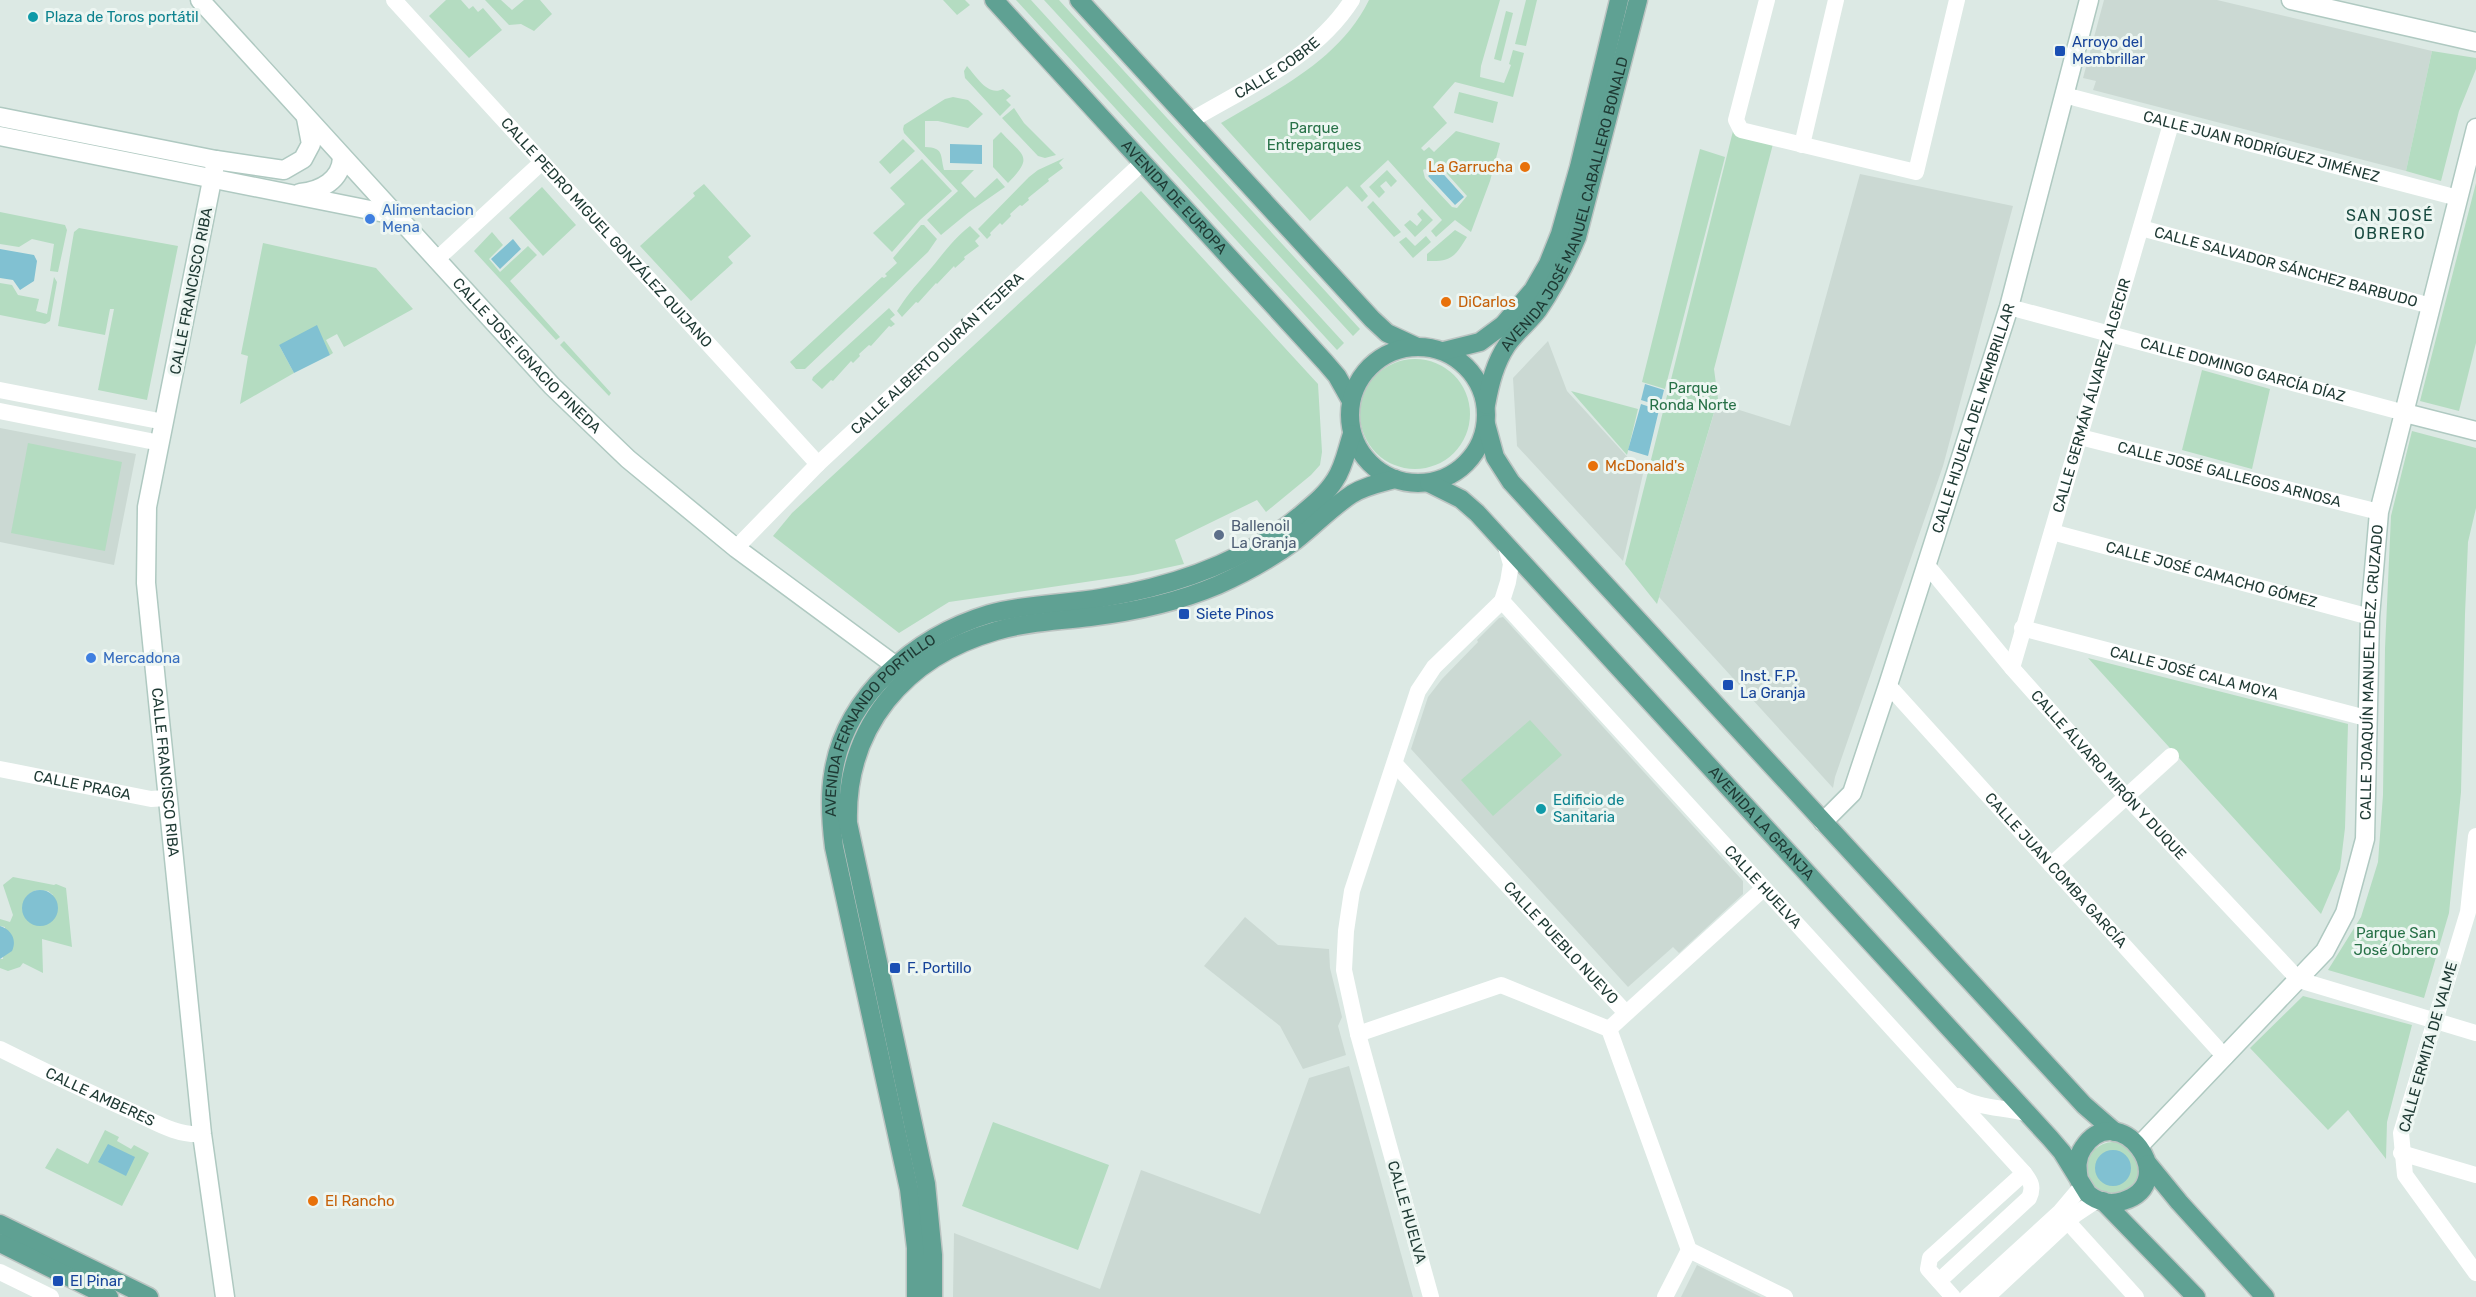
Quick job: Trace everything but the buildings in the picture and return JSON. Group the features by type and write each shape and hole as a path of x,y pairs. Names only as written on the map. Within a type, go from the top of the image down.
{"main road":[{"name":"AVENIDA DE EUROPA","path":"994,0 1325,362 1337,376 1350,399"},
{"name":"AVENIDA DE EUROPA","path":"1079,0 1371,319 1387,333 1414,346 1444,351 1460,360 1472,372 1481,388 1486,405 1486,424 1482,441 1473,456 1461,469 1446,478 1429,483 1412,483 1380,472 1358,449 1352,434 1350,399 1357,382 1375,361 1387,353 1414,346"},
{"name":"AVENIDA JOSÉ MANUEL CABALLERO BONALD","path":"1444,351 1479,342 1503,326 1533,290 1548,264 1560,234 1579,167 1619,0"},
{"name":"AVENIDA JOSÉ MANUEL CABALLERO BONALD","path":"1486,405 1491,377 1504,351 1546,298 1564,268 1577,237 1638,0"},
{"path":"1486,424 1495,457 1511,482 2084,1105 2115,1132 2133,1139 2148,1164 2179,1202 2265,1297"},
{"name":"AVENIDA FERNANDO PORTILLO","path":"916,1297 916,1248 909,1189 834,847 830,799 838,756 849,725 868,694 896,666 943,635 990,614 1102,598 1159,586 1186,579 1230,561 1277,533 1322,496 1336,478 1352,434"},
{"name":"AVENIDA FERNANDO PORTILLO","path":"933,1297 933,1254 926,1184 848,823 849,784 867,727 895,689 940,656 977,637 1023,625 1094,617 1141,608 1216,586 1253,567 1295,541 1353,493 1395,479"},
{"name":"AVENIDA LA GRANJA","path":"1429,483 1461,500 1477,513 2028,1114 2062,1152 2088,1194 2100,1201 2194,1296"},
{"path":"2081,1183 2078,1160 2084,1147 2096,1136 2115,1132"},
{"path":"2100,1201 2120,1202 2138,1192 2144,1183 2148,1164"},
{"path":"0,1224 149,1297"},
{"path":"0,1243 109,1297"}],"street":[{"name":"CALLE JOSE IGNACIO PINEDA","path":"200,0 340,156 560,394 628,459 736,548 896,666"},
{"name":"CALLE PEDRO MIGUEL GONZÁLEZ QUIJANO","path":"394,0 818,464"},
{"name":"CALLE COBRE","path":"1190,122 1305,53 1340,18 1352,0"},
{"path":"1767,0 1736,120 1741,130 1916,172 1957,0"},
{"path":"1802,145 1836,0"},
{"name":"CALLE HIJUELA DEL MEMBRILLAR","path":"1823,822 1851,793 1888,685 2009,307 2089,0"},
{"path":"2291,0 2476,42"},
{"name":"CALLE JUAN RODRÍGUEZ JIMÉNEZ","path":"2064,95 2457,198"},
{"path":"0,117 216,160 284,170 326,150 340,156 342,169 337,177 325,186 309,192 288,193"},
{"path":"303,159 311,144 306,118"},
{"name":"CALLE GERMÁN ÁLVAREZ ALGECIR","path":"2012,668 2171,124"},
{"name":"CALLE JOAQUÍN MANUEL FDEZ. CRUZADO","path":"2139,1146 2300,980 2325,951 2345,913 2363,852 2366,823 2366,718 2370,617 2379,512 2476,128"},
{"path":"0,136 394,214"},
{"name":"CALLE FRANCISCO RIBA","path":"216,160 147,507 146,584 202,1134 225,1297"},
{"path":"436,260 542,162"},
{"name":"CALLE ALBERTO DURÁN TEJERA","path":"736,548 818,464 1142,163"},
{"name":"CALLE SALVADOR SÁNCHEZ BARBUDO","path":"2141,228 2431,306"},
{"name":"CALLE DOMINGO GARCÍA DÍAZ","path":"2009,307 2405,413"},
{"path":"0,390 165,422"},
{"path":"0,411 160,442"},
{"path":"2405,413 2476,430"},
{"name":"CALLE JOSÉ GALLEGOS ARNOSA","path":"2080,436 2379,512"},
{"name":"CALLE JOSÉ CAMACHO GÓMEZ","path":"2052,532 2370,617"},
{"path":"1502,601 1511,564 1505,544"},
{"name":"CALLE ÁLVARO MIRÓN Y DUQUE","path":"1926,564 2012,668 2126,796 2300,980"},
{"name":"CALLE HUELVA","path":"1431,1297 1358,1034 1344,970 1346,931 1352,891 1418,691 1434,667 1502,601 2024,1173 1930,1258 1929,1269 1953,1297"},
{"name":"CALLE JOSÉ CALA MOYA","path":"2022,628 2366,718"},
{"name":"CALLE JUAN COMBA GARCÍA","path":"1888,685 2225,1057"},
{"path":"2051,865 2171,756"},
{"name":"CALLE PUEBLO NUEVO","path":"1395,764 1626,1012 1763,889"},
{"name":"CALLE PRAGA","path":"0,769 151,799 166,798"},
{"name":"CALLE ERMITA DE VALME","path":"2476,836 2472,913 2434,1021 2401,1133 2401,1153 2405,1175 2476,1273"},
{"path":"2300,980 2476,1034"},
{"path":"1358,1034 1501,985 1609,1029 1689,1250 1785,1297"},
{"path":"1609,1029 1626,1012"},
{"name":"CALLE AMBERES","path":"0,1049 74,1086 171,1129 189,1135 202,1134"},
{"path":"1949,1092 1966,1101 2028,1114"},
{"path":"2401,1153 2476,1175"},
{"path":"1968,1297 2060,1212 2081,1183"},
{"path":"1987,1297 2068,1222 2100,1201"},
{"path":"2068,1222 2136,1297"},
{"path":"1665,1297 1689,1250"},
{"path":"0,1272 51,1297"}],"shaded area":[{"path":"2104,0 2217,0 2432,51 2406,171 2093,90 2096,81 2083,78"},
{"path":"1860,174 2013,206 1943,466 1833,788 1659,597 1717,403 1790,426"},
{"path":"1548,341 1567,391 1643,474 1623,561 1517,446 1513,378"},
{"path":"0,428 136,454 114,565 0,542"},
{"path":"1503,617 1743,881 1743,894 1679,953 1673,947 1628,987 1411,749 1428,697 1478,642 1477,640 1499,618"},
{"path":"1245,917 1278,945 1329,949 1330,968 1342,1017 1338,1026 1346,1055 1303,1069 1280,1026 1204,966"},
{"path":"1349,1066 1413,1297 953,1297 954,1233 1100,1289 1141,1170 1260,1214 1309,1078"},
{"path":"1697,1265 1761,1297 1681,1297"}],"green space":[{"path":"446,0 461,0 469,9 473,6 478,12 483,8 502,30 469,58 429,16"},
{"path":"485,0 501,0 512,10 524,0 540,0 552,14 534,31 521,24 509,25"},
{"path":"943,0 965,0 970,5 957,15"},
{"path":"1016,0 1031,0 1344,343 1337,350"},
{"path":"1044,0 1059,0 1360,329 1353,336"},
{"name":"Parque Entreparques","path":"1369,0 1500,0 1480,77 1504,83 1511,65 1509,64 1513,50 1524,53 1513,97 1455,82 1433,107 1447,123 1421,148 1424,151 1429,147 1434,152 1456,131 1500,143 1490,181 1471,232 1455,220 1436,237 1431,231 1442,220 1388,160 1360,186 1368,196 1362,202 1347,186 1310,221 1221,123 1304,72 1341,40","holes":["1434,165 1440,166 1467,196 1457,208 1452,207 1425,178 1423,170 1428,171"]},
{"path":"1526,0 1537,0 1526,46 1515,44"},
{"path":"1506,11 1513,13 1501,61 1494,59"},
{"path":"2432,51 2476,58 2476,69 2459,111 2441,181 2406,171"},
{"path":"967,66 987,88 998,91 1003,89 1011,96 1006,100 1011,105 1000,116 965,78 964,71"},
{"path":"1459,92 1498,102 1493,123 1454,113"},
{"path":"953,97 968,100 983,114 968,128 938,121 925,121 925,147 938,150 944,170 974,170 961,183 975,198 997,178 1005,187 941,235 927,220 958,191 904,133 903,129 904,125 945,99"},
{"path":"1014,108 1024,123 1056,155 1045,158 1038,156 1002,118"},
{"name":"Parque Ronda Norte","path":"1733,131 1773,144 1714,369 1718,399 1657,604 1625,564"},
{"path":"1001,132 1023,157 1021,167 1008,183 993,167 993,140"},
{"path":"903,139 915,151 890,174 879,162"},
{"path":"1700,149 1725,157 1665,389 1642,382"},
{"path":"1064,158 1059,163 1063,168 1048,179 1049,181 1028,198 1029,200 1010,214 1011,216 1002,225 1000,223 987,239 978,229 1029,177 1038,170"},
{"path":"922,159 952,191 920,220 892,252 873,233 905,204 890,188"},
{"path":"1387,170 1397,181 1391,187 1386,181 1380,186 1385,192 1379,198 1369,187"},
{"path":"2476,183 2476,343 2459,411 2420,401"},
{"path":"704,184 751,236 728,257 733,263 691,301 640,246 695,196 693,193"},
{"path":"542,187 576,225 543,256 509,218"},
{"path":"1141,191 1318,384 1322,452 1320,465 1311,475 1266,512 1257,500 1175,540 1184,564 1133,575 949,602 899,633 773,536 792,513"},
{"path":"1373,201 1401,232 1394,237 1367,207"},
{"path":"1422,209 1433,220 1415,237 1404,225 1410,220 1417,226 1422,220 1417,214"},
{"path":"0,212 65,225 67,230 58,272 50,271 54,244 32,239 19,247 0,244"},
{"path":"921,225 924,225 937,239 928,252 805,369 796,369 790,362 882,277 887,276 885,274 897,263 893,258"},
{"path":"970,226 980,236 975,241 979,246 964,257 965,259 955,268 954,266 902,317 897,311 907,296 952,243"},
{"path":"79,228 178,246 147,400 98,390 114,309 110,309 105,335 58,326 74,232"},
{"path":"1455,230 1467,237 1455,254 1447,259 1427,261 1427,254"},
{"path":"492,232 503,245 489,259 500,272 528,246 537,255 510,281 560,337 556,340 474,251"},
{"path":"1426,236 1431,242 1413,258 1399,242 1406,237 1415,246"},
{"path":"263,243 376,268 413,309 344,347 337,334 326,340 333,353 330,355 320,337 279,345 294,373 240,404 248,356 241,354"},
{"path":"54,277 57,282 50,321 45,324 0,315 0,283 12,285 18,295 39,299 36,311 47,314"},
{"path":"889,308 895,315 890,319 895,324 889,326 871,346 869,345 859,354 860,356 853,363 851,361 833,381 831,380 822,389 812,380 813,377"},
{"path":"564,341 611,393 609,396 560,345"},
{"path":"1415,359 1436,363 1454,375 1466,393 1470,414 1466,435 1454,453 1436,465 1415,469 1394,465 1376,453 1364,435 1360,414 1364,393 1376,375 1394,363"},
{"path":"2202,370 2270,389 2252,469 2182,450"},
{"path":"1571,391 1638,409 1627,455"},
{"name":"Parque San José Obrero","path":"2412,431 2476,448 2476,508 2468,542 2461,792 2449,913 2424,998 2328,970 2361,917 2378,862 2383,795 2385,648 2391,516"},
{"path":"28,443 122,462 105,551 11,533"},
{"path":"2088,658 2348,724 2345,828 2340,869 2321,914"},
{"path":"1530,720 1562,755 1493,816 1461,780"},
{"path":"13,877 56,884 66,888 72,947 42,939 43,973 23,963 20,967 8,971 0,968 0,959 3,959 5,927 0,926 0,919 10,922 13,915 3,885","holes":["37,890 48,891 53,895 23,912 23,904 27,895"]},
{"path":"2303,996 2412,1025 2387,1122 2386,1159 2348,1110 2328,1130 2250,1048"},
{"path":"993,1122 1109,1165 1078,1250 962,1206"},
{"path":"105,1130 119,1137 117,1141 131,1149 134,1145 149,1153 122,1206 45,1168 57,1148 88,1164"},
{"path":"2113,1142 2123,1144 2131,1150 2137,1158 2139,1168 2137,1178 2131,1186 2123,1192 2113,1194 2103,1192 2095,1186 2089,1178 2087,1168 2089,1158 2095,1150 2103,1144"}],"water":[{"path":"950,144 982,145 982,164 950,163"},
{"path":"1437,167 1464,197 1455,205 1428,176"},
{"path":"513,239 521,249 500,269 491,259"},
{"path":"0,249 34,255 37,261 34,281 20,290 13,280 0,278"},
{"path":"317,325 330,355 294,373 279,345"},
{"path":"1645,384 1664,390 1660,406 1641,400"},
{"path":"1641,404 1659,410 1648,456 1628,450"},
{"path":"40,890 53,895 58,908 53,921 40,926 27,921 22,908 27,895"},
{"path":"0,926 10,933 14,943 12,951 0,959"},
{"path":"108,1144 135,1157 126,1176 98,1162"},
{"path":"2113,1150 2126,1155 2131,1168 2126,1181 2113,1186 2100,1181 2095,1168 2100,1155"}],"place":[{"name":"Plaza de Toros portátil","path":"33,17"},
{"name":"Arroyo del Membrillar","path":"2060,51"},
{"name":"La Garrucha","path":"1525,167"},
{"name":"Alimentacion Mena","path":"370,219"},
{"name":"DiCarlos","path":"1446,302"},
{"name":"McDonald's","path":"1593,466"},
{"name":"Ballenoil La Granja","path":"1219,535"},
{"name":"Siete Pinos","path":"1184,614"},
{"name":"Mercadona","path":"91,658"},
{"name":"Inst. F.P. La Granja","path":"1728,685"},
{"name":"Edificio de Sanitaria","path":"1541,809"},
{"name":"F. Portillo","path":"895,968"},
{"name":"El Rancho","path":"313,1201"},
{"name":"El Pinar","path":"58,1281"}],"district":[{"name":"SAN JOSÉ OBRERO","path":"2390,224"}]}
